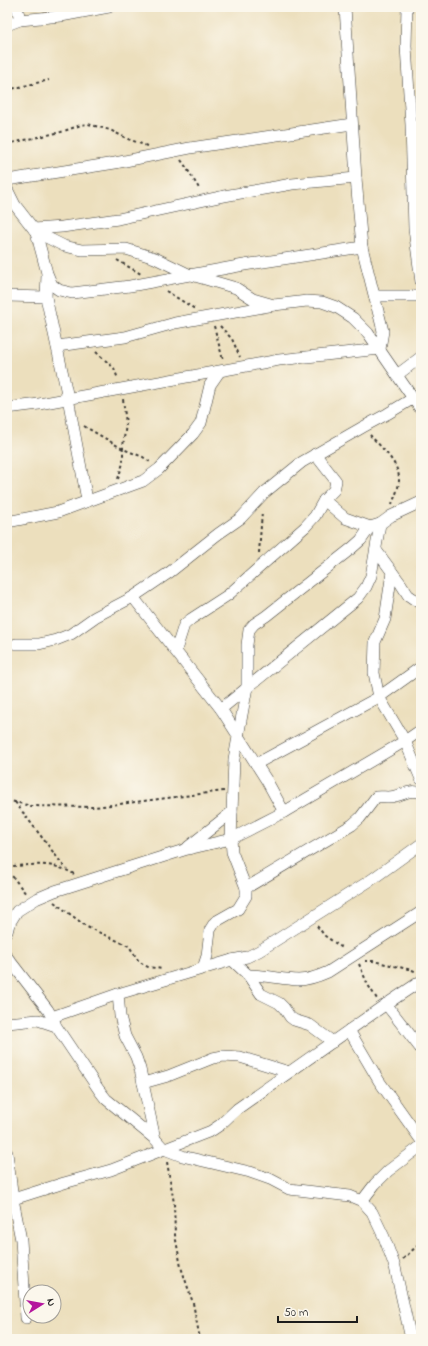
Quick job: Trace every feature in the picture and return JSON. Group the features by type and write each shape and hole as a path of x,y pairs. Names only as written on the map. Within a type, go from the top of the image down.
{"street":[{"path":"17,7 20,20"},
{"path":"7,25 20,20 61,16 109,7"},
{"path":"345,7 352,124 362,247 383,331 380,349"},
{"path":"406,7 406,46 414,229 421,282"},
{"path":"7,180 114,163 170,152 352,124"},
{"path":"35,230 118,219 206,200 292,184 356,178"},
{"path":"7,189 15,205 35,230 64,246 82,250 132,250 155,258 188,274 236,288 254,298 274,305"},
{"path":"35,230 47,273 52,285 59,290 72,293 130,286 188,274 362,247"},
{"path":"47,273 46,297 68,398 87,500"},
{"path":"7,296 46,297"},
{"path":"375,296 421,296"},
{"path":"57,346 125,337 175,323 210,318 274,305 307,301 322,302 336,307 353,318 368,333 421,410"},
{"path":"7,408 39,404 279,360 380,349"},
{"path":"397,375 421,357"},
{"path":"7,522 58,512 87,500 143,481 159,470 193,434 201,423 210,385 223,371"},
{"path":"16,644 39,644 56,640 71,634 95,617 134,596 170,572 241,518 264,493 297,466 363,426 412,399"},
{"path":"176,650 184,625 228,596 305,528 315,516 324,500 334,490 336,481 315,454"},
{"path":"324,500 345,518 379,523"},
{"path":"203,968 207,956 210,930 215,922 238,909 246,896 246,888 232,852 231,839 234,759 247,687 247,645 249,630 254,624 352,548 379,523 421,503"},
{"path":"221,709 358,598 366,587 371,576 379,523"},
{"path":"376,550 408,595 421,604"},
{"path":"392,572 385,620 375,642 374,673 379,697 405,741 421,779"},
{"path":"134,596 221,709 284,812"},
{"path":"256,764 379,697 421,667"},
{"path":"7,932 9,924 17,910 36,899 87,880 184,850 231,839 284,812 405,741 421,730"},
{"path":"246,888 352,825 360,818 376,797 396,796 410,791 417,791 421,793"},
{"path":"184,850 232,812"},
{"path":"7,1023 38,1020 54,1021 118,994 203,968 247,957 259,951 371,880 421,844"},
{"path":"248,975 299,980 314,978 355,958 421,912"},
{"path":"7,957 54,1021 106,1099 155,1139 164,1149 182,1156 250,1172 270,1179 289,1189 350,1196 362,1201 372,1212 384,1237 395,1267 411,1339"},
{"path":"232,960 248,975 261,994 279,1003 294,1020 310,1025 333,1042"},
{"path":"10,1200 111,1170 211,1131 220,1125 237,1109 384,1005 421,981"},
{"path":"118,994 120,1016 125,1036 136,1057 155,1139"},
{"path":"384,1005 421,1049"},
{"path":"349,1030 379,1081 421,1140"},
{"path":"143,1083 168,1076 213,1058 223,1056 240,1056 289,1072"},
{"path":"362,1201 375,1184 388,1171 421,1146"},
{"path":"7,1153 10,1200 21,1240 24,1284"}],"path":[{"path":"7,90 49,80"},
{"path":"7,144 61,132 88,124 110,130 128,139 170,152 186,167 206,200"},
{"path":"111,259 124,263 210,318 227,332 232,339 244,367"},
{"path":"210,318 223,371"},
{"path":"88,342 97,353 114,368 121,388 125,415 123,462 113,492"},
{"path":"72,418 123,449 143,458 159,470"},
{"path":"363,426 392,461 399,476 398,486 379,523"},
{"path":"258,569 264,493"},
{"path":"7,800 32,806 95,807 233,790"},
{"path":"14,801 66,870"},
{"path":"7,866 45,864 66,870 87,880"},
{"path":"7,873 14,877 36,899 53,900 87,927 129,946 138,960 148,967 164,969 179,976"},
{"path":"310,918 325,936 355,958 412,970 421,975"},
{"path":"355,958 368,985 384,1005"},
{"path":"164,1149 172,1189 175,1235 182,1268 193,1303 200,1339"},
{"path":"395,1267 418,1245 421,1244"}]}
